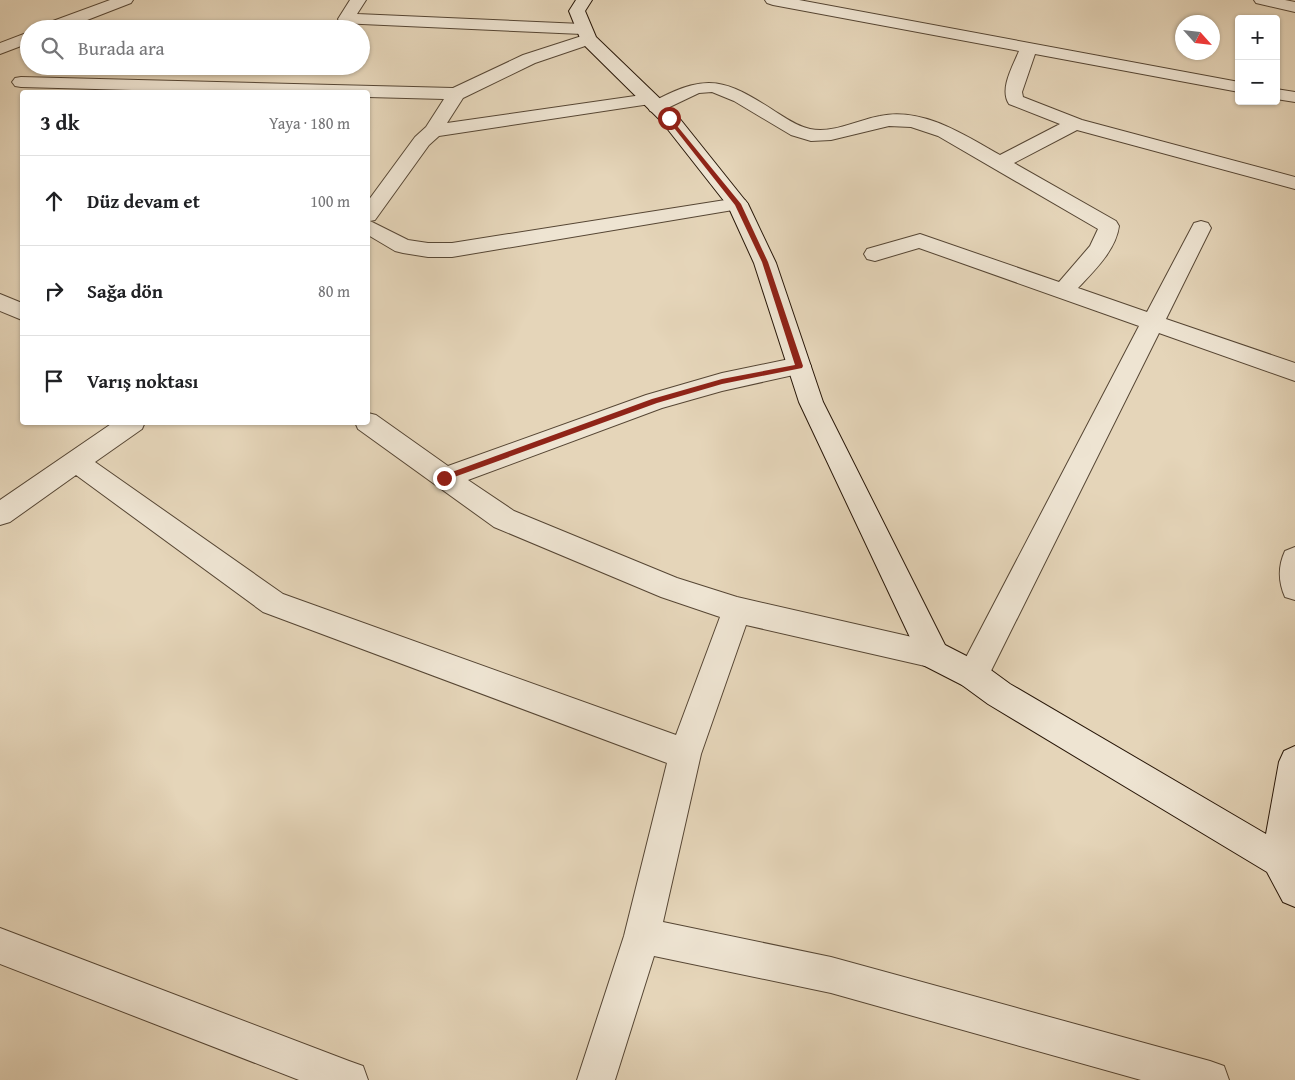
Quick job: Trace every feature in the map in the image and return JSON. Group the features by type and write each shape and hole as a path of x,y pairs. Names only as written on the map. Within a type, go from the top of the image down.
{"street":[{"path":"72,20 124,0"},
{"path":"358,0 346,19 362,20"},
{"path":"584,0 577,11 585,34 669,118 738,204 765,262 811,402 934,654"},
{"path":"773,0 824,5 1235,86"},
{"path":"1262,0 1295,7"},
{"path":"370,21 585,34"},
{"path":"370,91 456,94 585,34"},
{"path":"0,48 20,40"},
{"path":"1029,47 1013,92 1015,100 1075,124 1295,183"},
{"path":"41,90 14,78 346,90"},
{"path":"432,131 653,103 699,87 719,88 734,94 796,132 812,136 828,135 888,120 920,123 945,132 1109,226 1110,232 1105,242 1063,291"},
{"path":"370,212 422,141 432,131 456,94"},
{"path":"1280,95 1295,97"},
{"path":"1000,162 1075,124"},
{"path":"370,228 403,246 428,250 452,250 738,204"},
{"path":"973,675 1201,228"},
{"path":"875,254 920,241 1295,372"},
{"path":"0,302 20,311"},
{"path":"444,478 655,401 722,382 800,366"},
{"path":"370,424 504,519 671,588 737,610 934,654 973,675 999,694 1287,863"},
{"path":"0,514 128,425"},
{"path":"74,461 273,602 685,754"},
{"path":"1295,558 1293,570 1295,588"},
{"path":"596,1080 642,936 685,754 737,610"},
{"path":"1295,762 1287,863 1295,890"},
{"path":"642,936 831,975 1210,1080"},
{"path":"0,946 349,1080"}],"route":[{"path":"444,478 655,401 722,382 800,366 765,262 738,204 669,118"}]}
